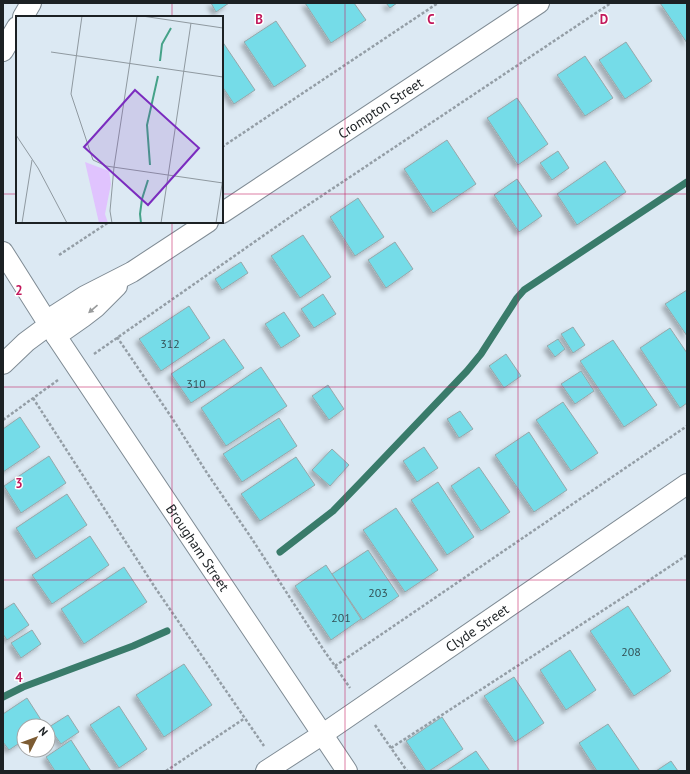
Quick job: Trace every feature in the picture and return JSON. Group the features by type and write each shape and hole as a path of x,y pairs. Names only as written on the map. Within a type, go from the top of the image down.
{"street":[{"path":"24,16 31,3"},
{"name":"Crompton Street","path":"223,212 539,3"},
{"path":"3,51 16,29"},
{"path":"3,364 26,342 50,327 85,296 132,272 206,223"},
{"name":"Brougham Street","path":"3,252 50,327 348,771"},
{"name":"Clyde Street","path":"266,771 323,734 687,484"}],"path":[{"path":"223,146 438,3"},
{"path":"612,3 293,215 117,337 252,539 324,652 335,666 687,426"},
{"path":"59,255 107,223"},
{"path":"3,420 33,398 156,589 245,718 166,771"},
{"path":"406,771 391,748 687,555"}],"building":[{"path":"211,3 229,3 216,12"},
{"path":"305,3 354,3 366,20 331,43"},
{"path":"386,3 397,3 390,8"},
{"path":"660,3 687,3 687,43"},
{"path":"276,21 306,66 274,87 244,42"},
{"path":"223,42 255,90 234,104 223,88"},
{"path":"626,42 652,81 625,99 599,60"},
{"path":"585,56 613,98 585,116 557,75"},
{"path":"517,98 548,144 518,165 487,118"},
{"path":"447,140 476,184 433,213 404,169"},
{"path":"558,151 569,168 552,180 540,163"},
{"path":"605,161 626,192 577,225 557,194"},
{"path":"517,179 542,216 519,232 494,195"},
{"path":"358,198 384,237 355,256 330,217"},
{"path":"303,235 331,277 300,298 271,256"},
{"path":"395,242 413,269 386,288 368,260"},
{"path":"241,262 248,273 222,290 215,279"},
{"path":"687,290 687,336 665,304"},
{"path":"323,294 336,314 314,328 301,309"},
{"path":"189,306 210,338 161,371 139,339"},
{"path":"284,312 300,336 281,348 265,324"},
{"path":"573,327 585,345 573,353 561,334"},
{"path":"670,328 687,353 687,403 680,408 640,348"},
{"path":"224,339 244,368 191,403 171,374"},
{"path":"558,339 565,349 555,357 547,346"},
{"path":"613,340 657,405 624,427 580,361"},
{"path":"506,354 521,376 504,388 489,366"},
{"path":"261,367 287,406 226,446 201,408"},
{"path":"581,371 594,391 575,404 561,384"},
{"path":"328,385 344,409 329,420 312,396"},
{"path":"563,402 598,453 571,471 536,420"},
{"path":"460,411 473,429 459,438 447,419"},
{"path":"20,417 40,447 3,472 3,429"},
{"path":"279,418 297,446 242,482 223,454"},
{"path":"529,432 567,490 534,512 495,455"},
{"path":"424,447 438,468 417,482 403,461"},
{"path":"332,449 349,465 330,486 312,470"},
{"path":"49,456 66,483 21,513 4,486"},
{"path":"296,457 315,485 260,521 241,494"},
{"path":"479,467 510,512 481,531 451,486"},
{"path":"438,482 474,537 447,555 411,500"},
{"path":"67,494 87,525 36,559 16,528"},
{"path":"396,508 438,570 405,592 363,530"},
{"path":"90,536 109,565 52,604 32,575"},
{"path":"368,550 399,596 363,620 332,574"},
{"path":"326,565 361,619 331,640 295,586"},
{"path":"124,567 147,602 84,644 61,609"},
{"path":"14,603 29,625 7,640 3,634 3,610"},
{"path":"628,606 671,671 634,696 590,631"},
{"path":"32,630 41,644 21,658 11,643"},
{"path":"570,650 596,690 566,710 540,670"},
{"path":"184,664 212,705 164,737 136,695"},
{"path":"514,677 544,723 515,742 484,696"},
{"path":"27,698 40,718 16,718 16,745 9,750 3,742 3,714"},
{"path":"119,706 147,749 119,768 90,725"},
{"path":"68,715 79,732 61,744 56,737 56,723"},
{"path":"442,717 463,749 429,771 426,771 406,741"},
{"path":"608,724 640,771 597,771 579,743"},
{"path":"71,740 91,771 55,771 47,758 56,758 56,750"},
{"path":"476,751 490,771 446,771"},
{"path":"671,761 678,771 656,771"}],"waterway":[{"path":"280,552 333,511 467,371 481,354 517,298 524,290 687,182"},
{"path":"3,697 23,687 133,646 167,631"}]}
